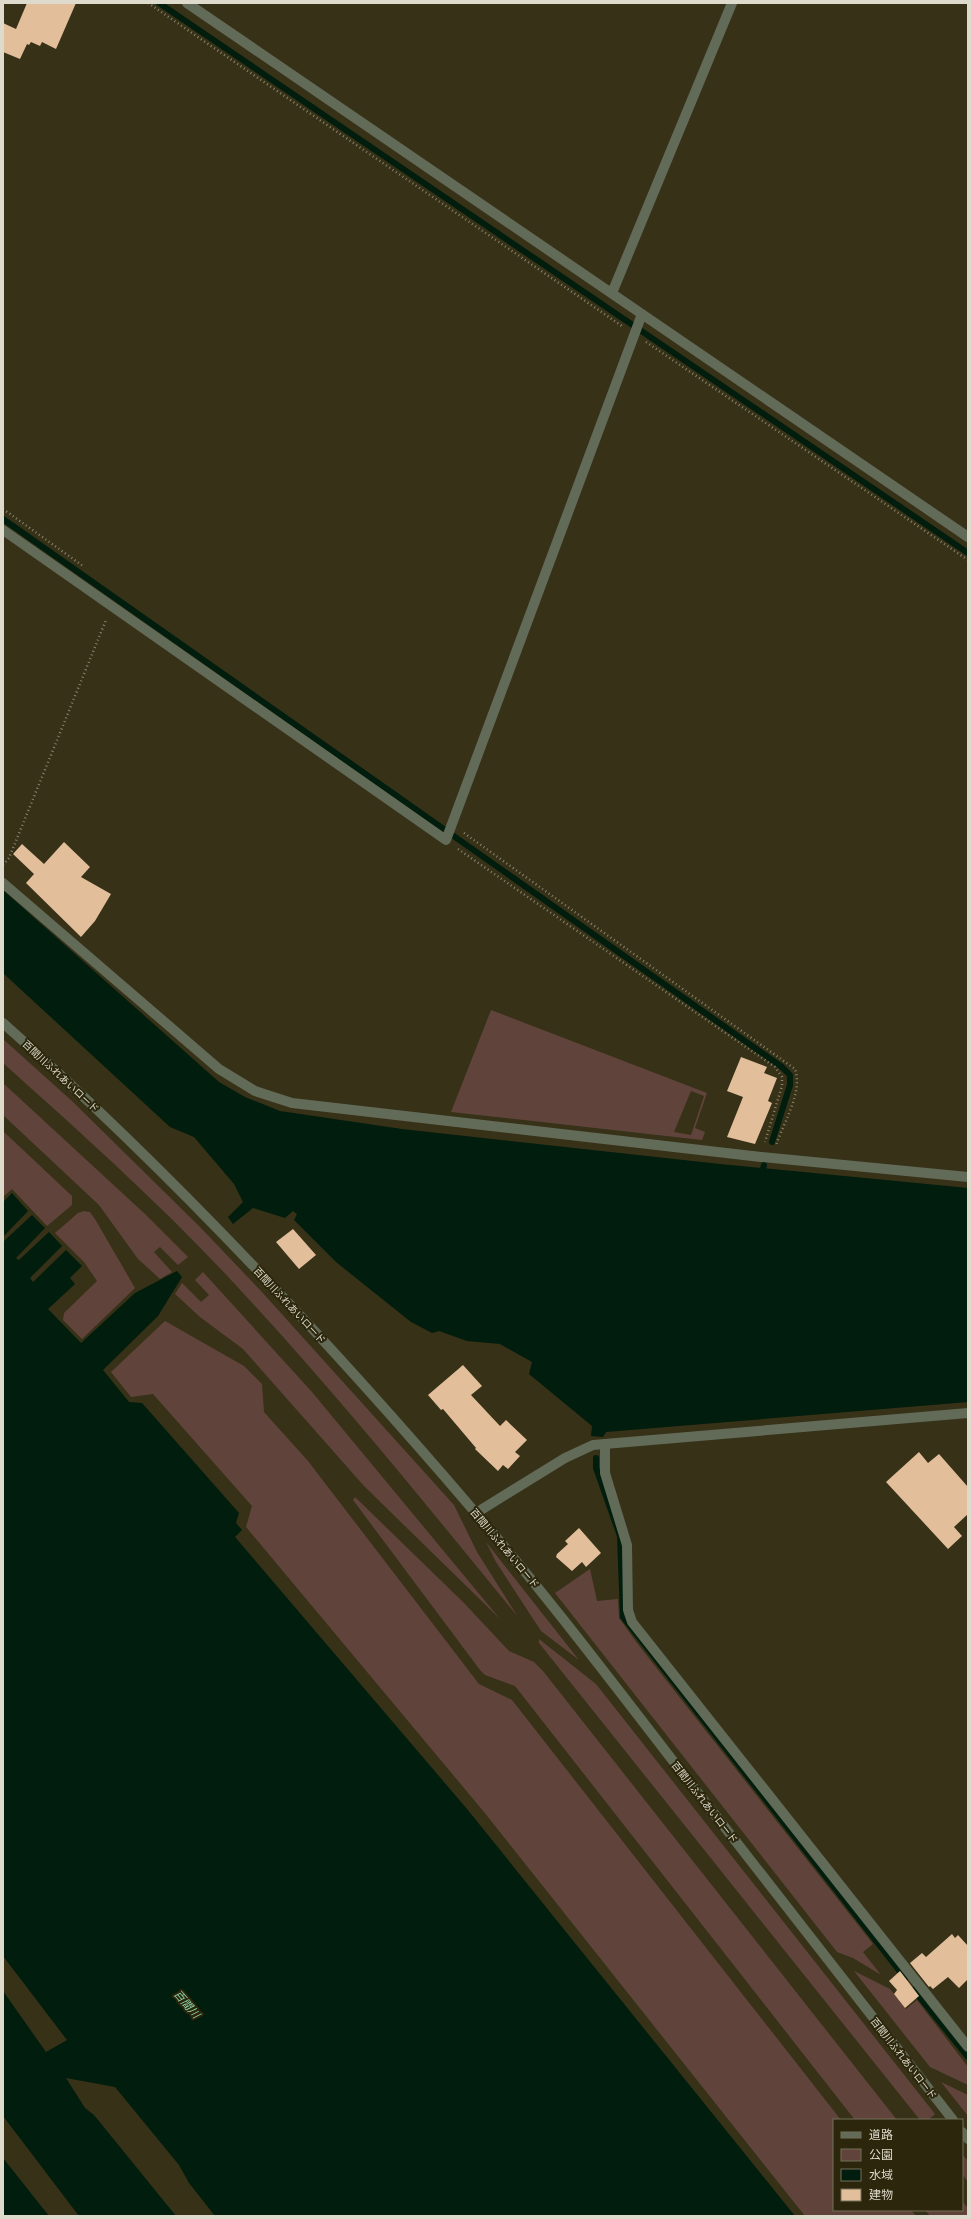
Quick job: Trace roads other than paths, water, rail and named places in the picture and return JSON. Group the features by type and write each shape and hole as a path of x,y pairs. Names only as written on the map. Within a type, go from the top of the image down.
{"street":[{"path":"187,3 612,293 638,326 968,537"},
{"path":"612,293 732,3"},
{"path":"3,530 111,606 449,832 638,326"},
{"path":"3,883 219,1069 255,1091 292,1103 761,1157 968,1177"},
{"name":"百間川ふれあいロード","path":"3,1023 144,1154 264,1275 363,1383 476,1513 558,1613 952,2119"},
{"path":"476,1513 565,1458 593,1445 968,1413"},
{"path":"605,1444 605,1473 627,1545 628,1610 632,1622 968,2047"}],"water":[{"path":"3,890 219,1082 245,1097 280,1111 402,1129 720,1164 968,1188 968,1402 606,1432 603,1437 591,1436 592,1426 529,1374 532,1362 500,1344 467,1341 439,1331 432,1333 411,1322 336,1262 294,1220 297,1214 293,1211 285,1218 253,1208 233,1224 228,1217 243,1202 234,1184 194,1137 170,1127 3,973"},
{"path":"12,1193 28,1211 3,1237 3,1202"},
{"name":"百間川","path":"32,1215 45,1228 16,1258 19,1260 49,1232 62,1246 30,1278 33,1282 66,1250 82,1266 70,1278 75,1284 48,1309 81,1343 135,1293 177,1271 182,1277 158,1316 103,1370 129,1402 142,1403 239,1513 236,1523 242,1530 235,1537 467,1809 795,2216 215,2216 189,2183 179,2165 115,2087 66,2078 85,2108 94,2115 176,2216 79,2216 3,2116 3,1991 46,2052 67,2040 3,1956 3,1242"},
{"path":"3,2158 49,2216 3,2216"}],"waterway":[{"path":"159,3 968,553"},
{"path":"3,519 782,1067 790,1075 790,1085 772,1142"},
{"path":"761,1176 764,1165"},
{"path":"596,1458 596,1468 620,1536 623,1617 905,1978"},
{"path":"914,1990 968,2057"}]}
